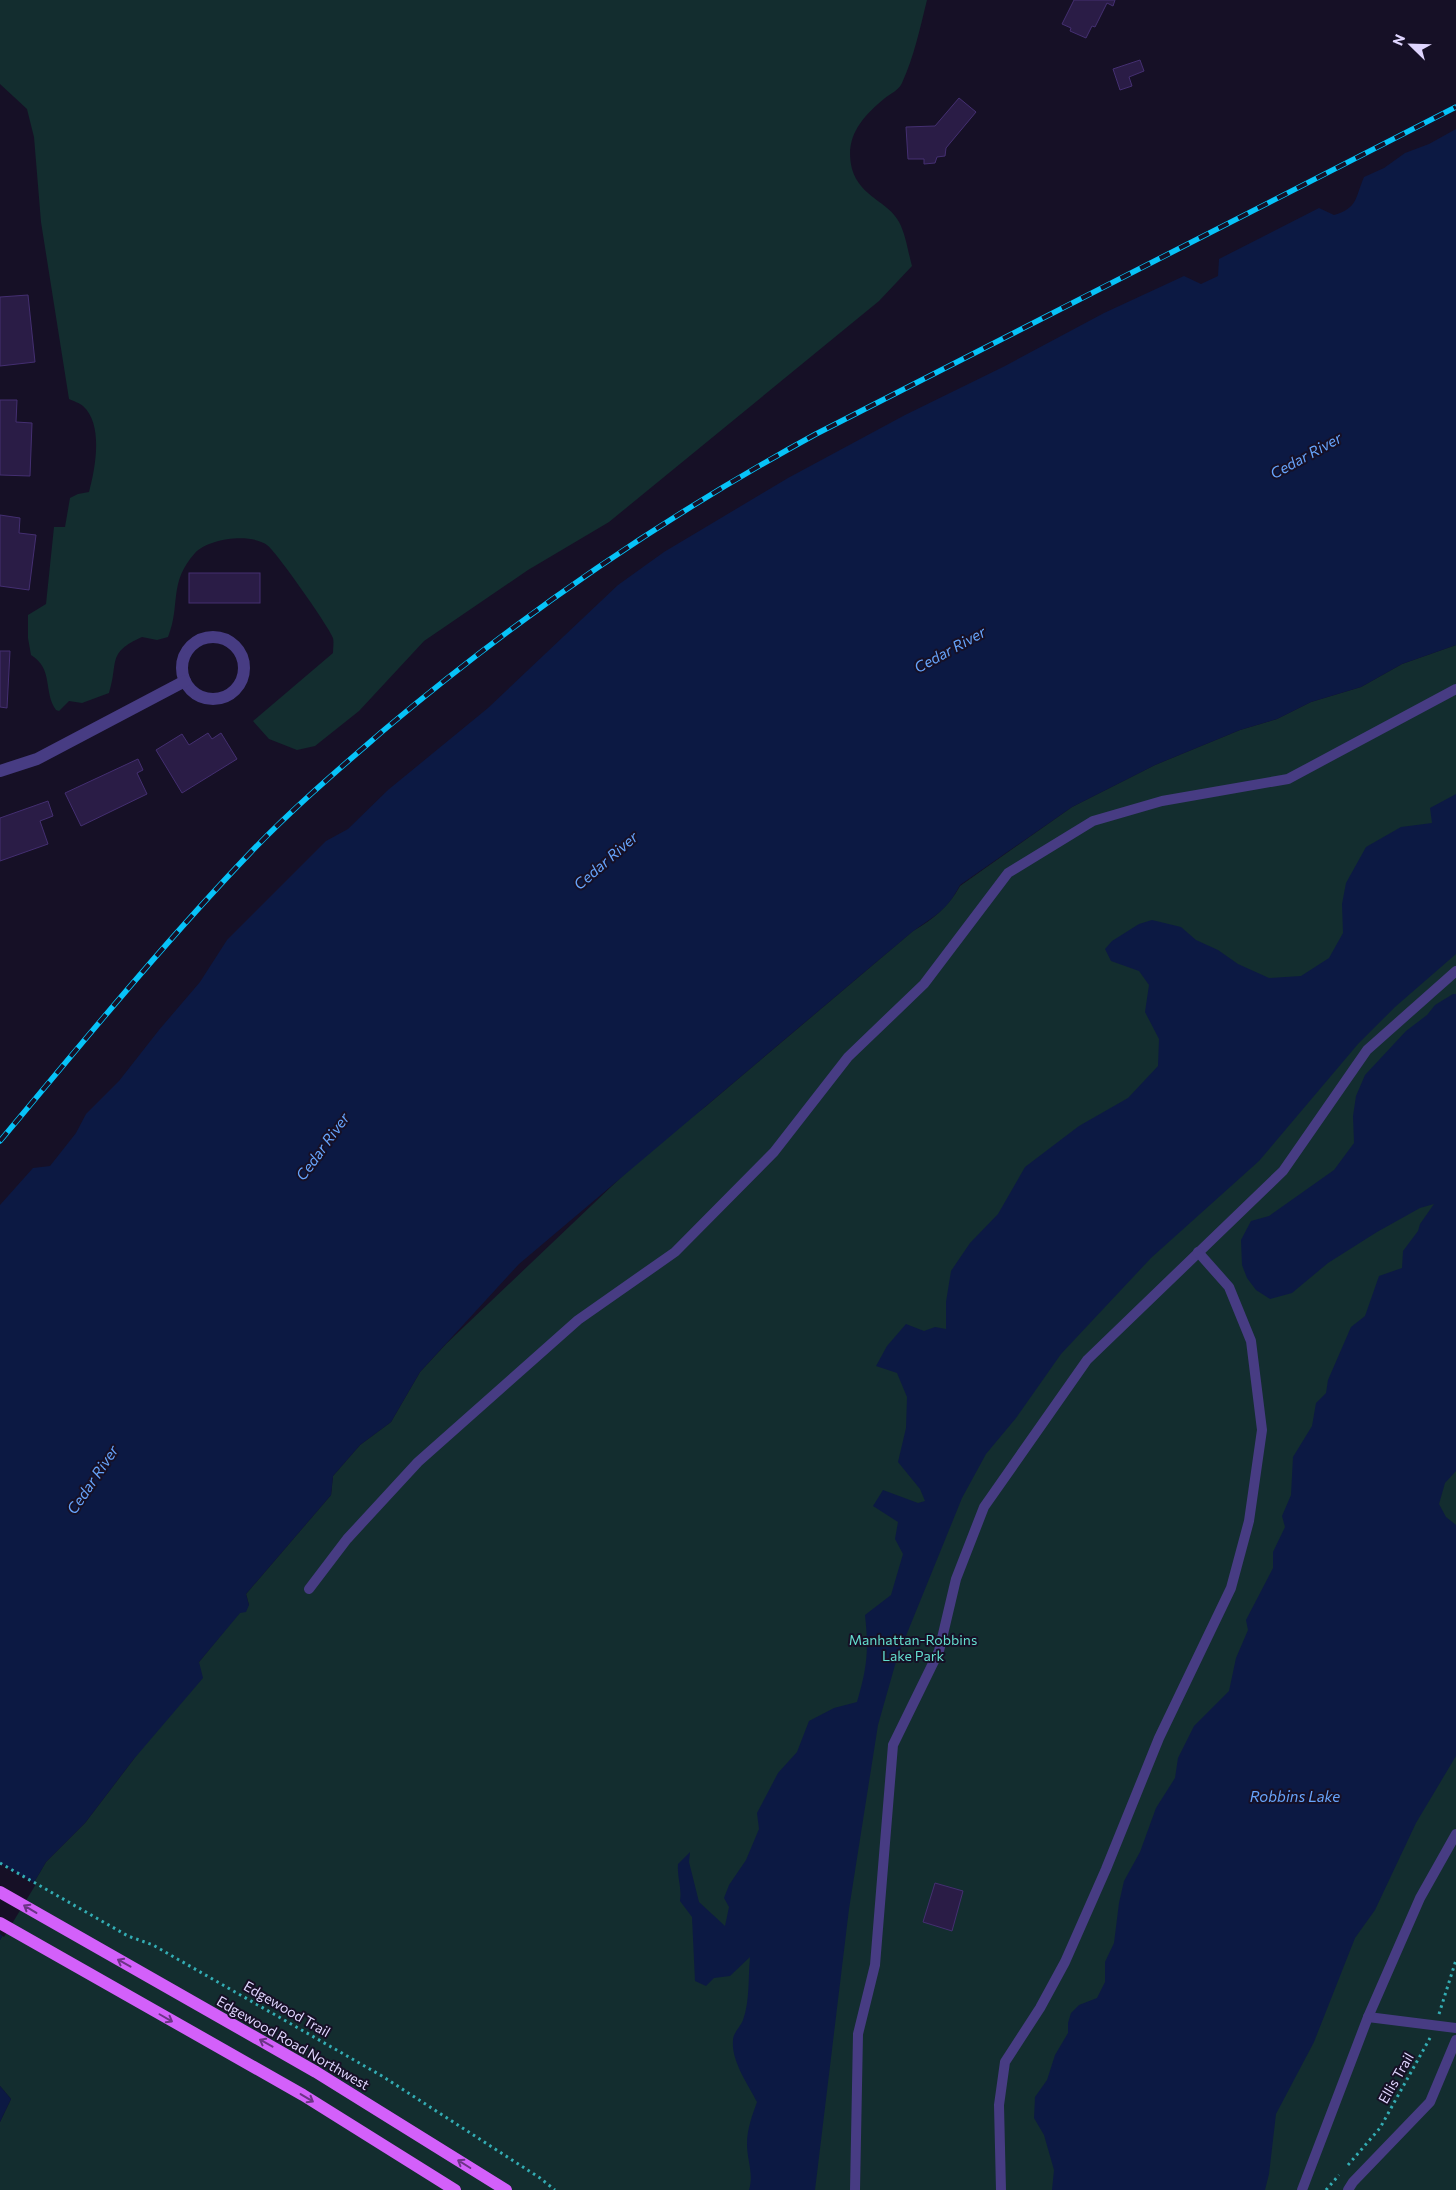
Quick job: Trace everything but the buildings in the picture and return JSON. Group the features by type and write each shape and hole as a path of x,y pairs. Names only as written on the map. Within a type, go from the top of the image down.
{"main road":[{"name":"Edgewood Road Northwest","path":"0,1892 316,2072 506,2190"},
{"path":"0,1923 303,2095 455,2190"}],"street":[{"path":"214,637 228,641 239,651 244,671 242,680 236,689 228,695 208,698 195,692 185,680 182,670 188,651 204,639 214,637"},
{"path":"0,771 37,759 185,680"}],"lane":[{"path":"309,1589 347,1539 418,1462 578,1320 675,1252 774,1152 848,1057 924,984 1008,873 1092,821 1162,801 1288,779 1456,690"},
{"path":"855,2190 858,2034 875,1965 893,1745 939,1651 956,1579 984,1507 1087,1360 1283,1171 1367,1050 1456,971"},
{"path":"1001,2190 999,2105 1005,2062 1040,2008 1065,1962 1106,1869 1159,1738 1231,1588 1249,1521 1262,1430 1251,1341 1229,1287 1198,1252"},
{"path":"1302,2190 1368,2017 1420,1898 1456,1834"},
{"path":"1368,2017 1456,2028"},
{"path":"1348,2190 1353,2182 1430,2102 1456,2040"}],"path":[{"name":"Edgewood Trail","path":"0,1864 128,1936 152,1945 382,2076 540,2178 555,2190"},
{"name":"Ellis Trail","path":"1326,2190 1380,2128 1425,2050 1435,2026 1456,1960"}],"green space":[{"path":"0,0 927,0 913,53 902,83 899,88 885,98 862,120 853,137 850,158 852,169 861,186 889,209 899,222 912,266 879,301 609,522 528,570 424,641 359,711 315,746 297,750 269,739 253,721 333,653 333,638 323,620 272,550 260,541 251,539 241,538 220,541 201,548 195,553 181,574 168,637 157,640 142,637 123,648 116,659 109,693 82,703 69,701 59,711 56,710 52,703 43,667 31,655 28,638 28,615 46,604 54,527 65,527 70,498 89,492 94,472 96,435 90,414 82,405 69,399 41,222 34,137 27,109 0,84"},
{"name":"Manhattan-Robbins Lake Park","path":"1456,645 1456,2190 0,2190 0,2122 11,2099 0,2086 0,1940 46,1862 85,1823 133,1760 199,1662 240,1612 249,1605 246,1594 331,1495 333,1476 360,1445 391,1422 420,1372 447,1343 654,1146 705,1107 913,931 934,917 946,906 960,886 1072,807 1155,765 1240,730 1277,719 1311,702 1361,687 1402,664"}],"water":[{"name":"Cedar River","path":"1456,129 1456,645 1402,664 1361,687 1311,702 1277,719 1240,730 1155,765 1072,807 960,885 945,907 904,938 519,1264 420,1372 391,1422 360,1445 333,1476 331,1495 246,1594 249,1605 246,1612 240,1613 199,1662 203,1678 133,1760 85,1823 46,1862 0,1940 0,1205 33,1168 50,1166 76,1133 86,1114 119,1081 200,982 227,940 326,841 348,829 388,790 488,708 618,585 664,552 788,478 905,415 1005,366 1104,313 1184,276 1201,284 1218,276 1219,259 1319,208 1334,215 1348,209 1355,201 1364,177 1384,168 1405,153 1429,144"},
{"path":"1456,794 1456,954 1395,1007 1358,1044 1259,1161 1151,1258 1061,1354 1016,1418 986,1454 962,1498 897,1658 878,1725 849,1909 815,2190 749,2190 751,2178 747,2138 757,2102 737,2064 733,2040 745,2013 748,1997 750,1957 730,1976 714,1978 706,1986 695,1981 692,1917 680,1901 678,1864 690,1852 689,1862 699,1902 725,1926 729,1907 724,1898 729,1885 746,1860 759,1829 757,1813 778,1773 797,1752 809,1721 834,1708 857,1702 866,1659 865,1615 891,1595 903,1554 895,1539 898,1522 873,1506 883,1490 918,1503 925,1501 920,1489 898,1462 906,1428 907,1397 897,1373 876,1366 887,1346 906,1324 924,1331 935,1327 946,1329 946,1302 951,1271 970,1243 998,1214 1025,1167 1079,1126 1128,1098 1158,1066 1159,1039 1145,1012 1149,985 1139,971 1111,961 1105,949 1112,941 1139,924 1152,920 1181,927 1196,940 1218,950 1238,964 1269,978 1301,976 1329,958 1343,933 1342,904 1346,883 1366,847 1401,827 1432,823 1430,808"},
{"name":"Robbins Lake","path":"1456,994 1456,1471 1445,1483 1439,1504 1446,1517 1456,1525 1456,1756 1416,1823 1375,1910 1355,1938 1314,2042 1276,2114 1269,2174 1265,2190 1052,2190 1054,2170 1044,2135 1034,2118 1035,2097 1047,2080 1055,2055 1068,2033 1071,2013 1079,2005 1097,1998 1105,1982 1105,1962 1114,1943 1124,1881 1140,1852 1156,1808 1175,1778 1178,1758 1194,1726 1229,1691 1236,1658 1248,1630 1246,1620 1273,1568 1273,1552 1285,1527 1282,1516 1291,1495 1293,1457 1312,1426 1316,1403 1326,1393 1328,1380 1351,1327 1365,1316 1379,1276 1402,1268 1403,1251 1418,1231 1420,1224 1434,1204 1420,1208 1377,1232 1328,1263 1292,1293 1270,1299 1256,1290 1247,1278 1242,1265 1241,1240 1251,1221 1269,1216 1334,1170 1354,1143 1353,1116 1356,1096 1365,1075 1406,1031 1427,1015 1435,1005"},
{"path":"0,2086 11,2099 0,2122"}],"pier":[{"path":"0,1863 36,1884 4,1937 0,1934"}],"railway":[{"path":"0,1141 155,958 218,887 283,820 316,789 435,688 486,648 592,571 702,500 816,434 1456,107"}]}
